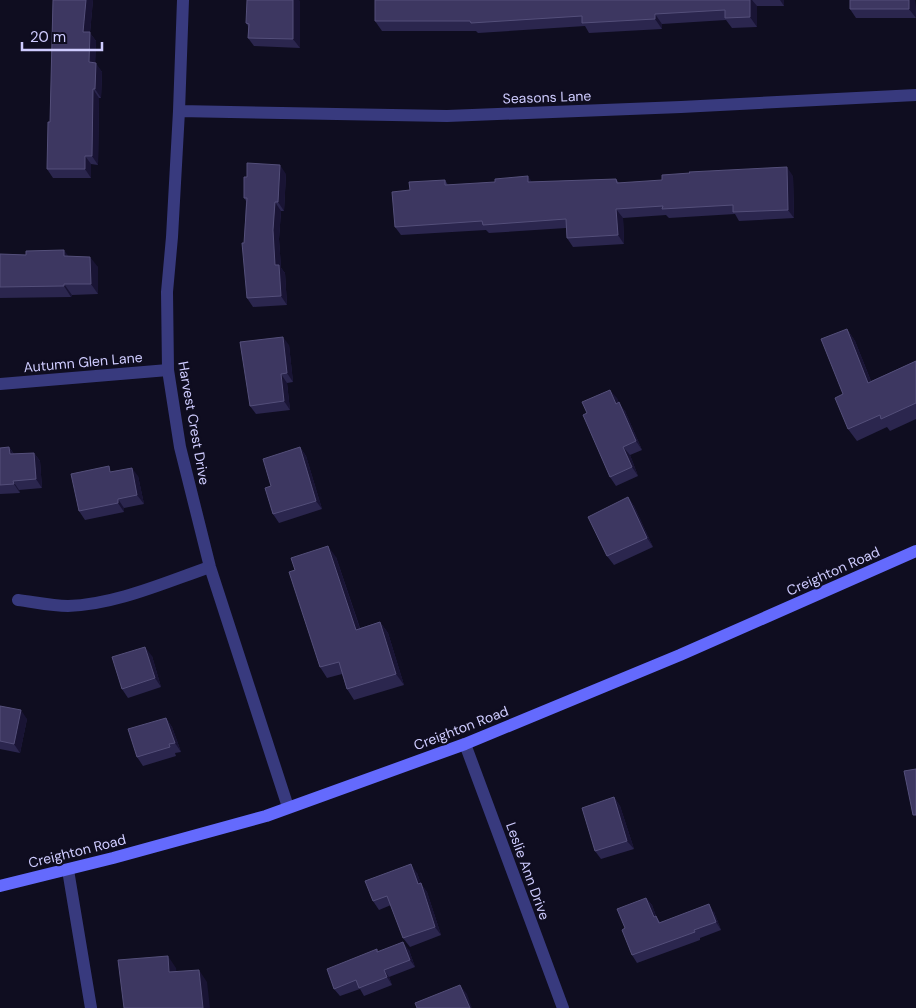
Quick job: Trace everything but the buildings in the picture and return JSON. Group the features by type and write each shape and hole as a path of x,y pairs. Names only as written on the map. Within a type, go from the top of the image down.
{"main road":[{"name":"Creighton Road","path":"0,886 68,870 266,816 465,744 680,655 916,551"}],"street":[{"name":"Harvest Crest Drive","path":"183,0 179,111 167,292 168,370 180,447 210,567 288,808"},
{"name":"Seasons Lane","path":"179,111 447,116 916,95"},
{"name":"Autumn Glen Lane","path":"0,384 168,370"},
{"path":"18,600 68,606 99,602 135,593 210,567"},
{"name":"Leslie Ann Drive","path":"465,744 563,1008"},
{"path":"68,870 90,1008"}]}
